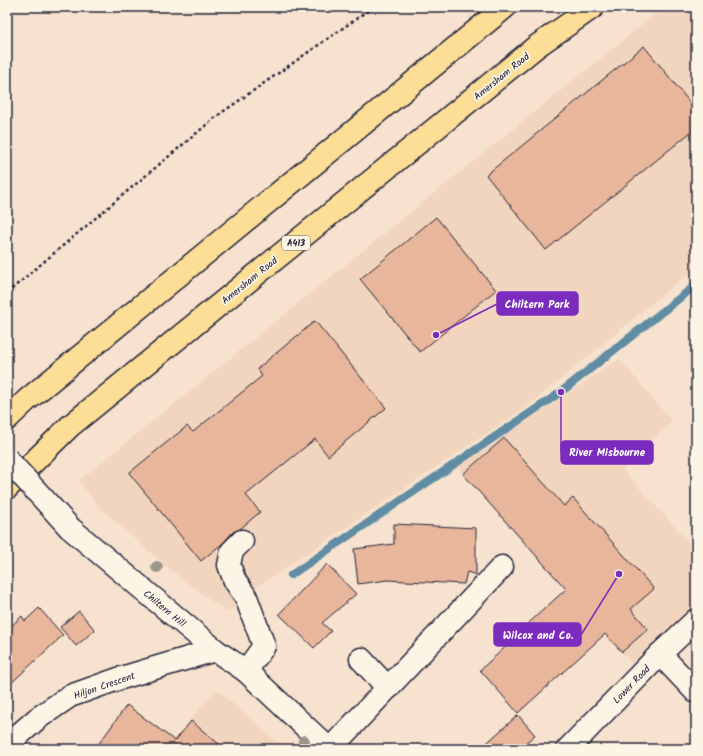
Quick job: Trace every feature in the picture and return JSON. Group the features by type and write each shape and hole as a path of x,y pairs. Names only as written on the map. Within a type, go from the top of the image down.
{"highway":[{"path":"7,419 26,400 504,7"},
{"name":"Amersham Road","path":"7,488 70,426 537,46 593,7"}],"street":[{"name":"Chiltern Hill","path":"7,459 70,528 215,650 246,671 330,749"},
{"path":"242,541 232,551 229,565 235,581 246,597 264,646 246,671"},
{"path":"330,749 502,567"},
{"name":"Lower Road","path":"568,749 660,654 696,620"},
{"name":"Hiljon Crescent","path":"7,745 38,718 70,696 118,679 215,650"},
{"path":"660,654 696,692"},
{"path":"360,659 388,688"}],"path":[{"path":"7,293 217,116 372,7"}],"shaded area":[{"path":"664,7 696,7 696,267 532,403 260,585 227,612 173,572 99,507 79,481"},
{"path":"619,359 672,421 623,470 696,550 696,604 633,665 458,467"},
{"path":"216,689 285,749 166,749"}],"building":[{"path":"644,46 696,110 696,128 546,250 486,175"},
{"path":"436,217 496,290 420,352 360,279"},
{"path":"315,321 386,408 328,456 315,439 246,495 260,512 240,529 233,532 223,543 201,561 129,473 187,426 193,432 262,376 257,369"},
{"path":"504,438 564,506 573,498 654,589 631,609 648,629 622,652 605,634 518,713 480,670 566,589 463,474"},
{"path":"394,524 476,528 476,575 467,572 464,584 387,580 358,584 354,549 394,544"},
{"path":"327,564 356,594 322,623 331,631 314,648 279,614"},
{"path":"39,608 63,635 7,687 7,630 22,616 25,621"},
{"path":"79,611 95,630 76,646 60,627"},
{"path":"127,705 175,741 191,721 225,749 95,749"},
{"path":"518,715 535,735 518,749 480,749"}],"waterway":[{"path":"291,575 561,392 696,285"}],"place":[{"name":"Chiltern Park","path":"436,335"},
{"name":"River Misbourne","path":"561,392"},
{"name":"Wilcox and Co.","path":"619,574"}]}
